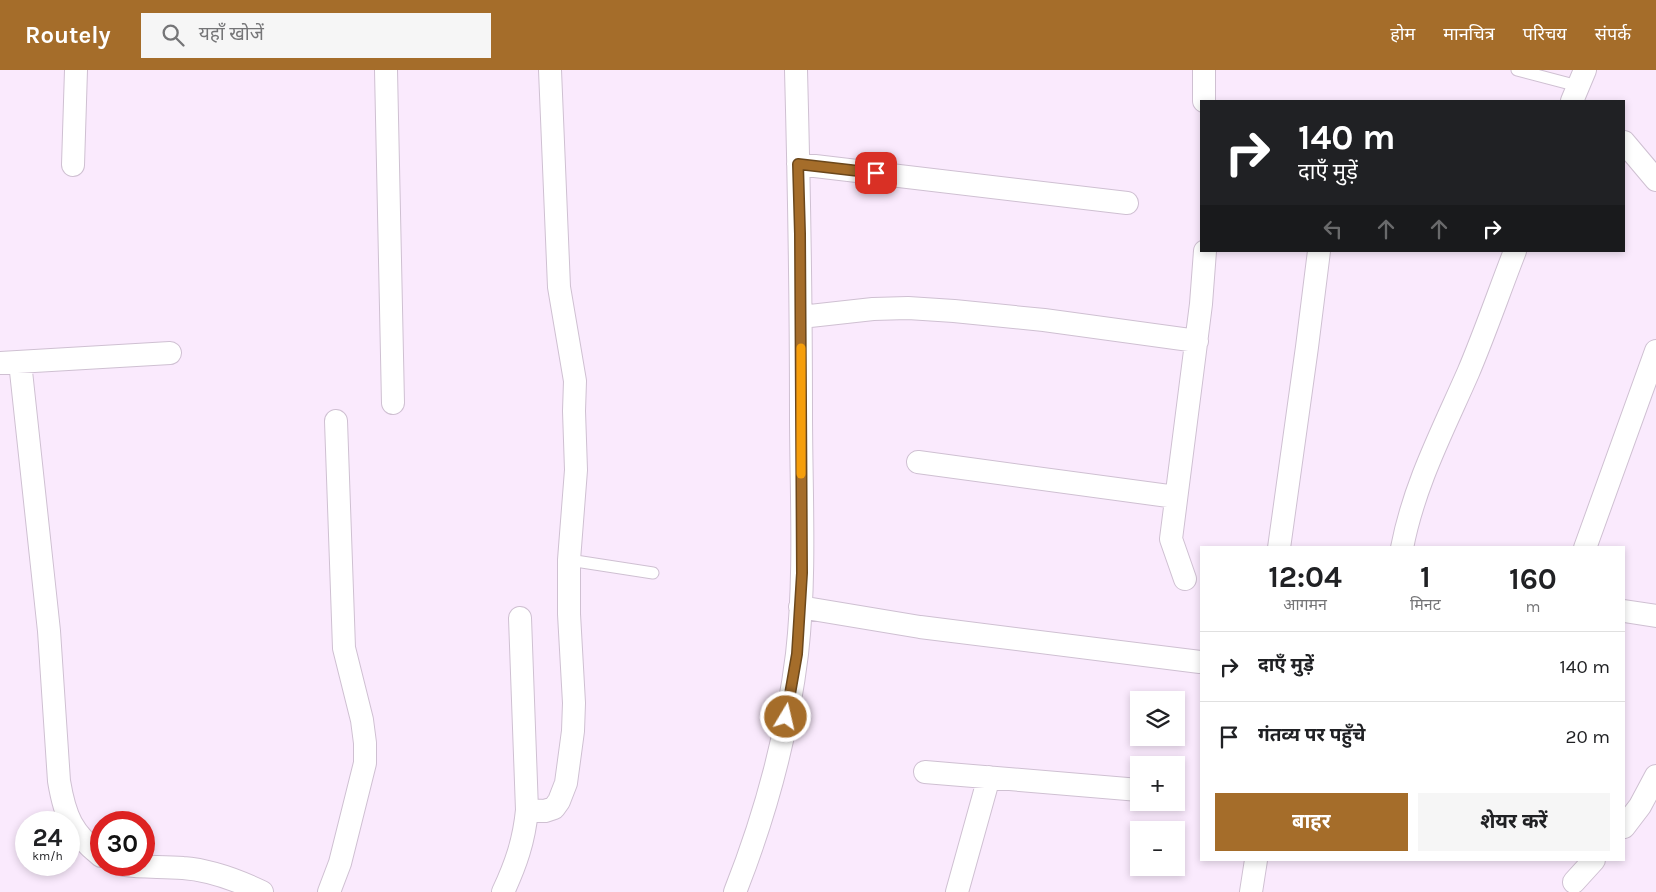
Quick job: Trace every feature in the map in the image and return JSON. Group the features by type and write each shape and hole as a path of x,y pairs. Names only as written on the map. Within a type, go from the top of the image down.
{"street":[{"path":"73,165 76,70"},
{"path":"386,70 393,403"},
{"path":"527,810 545,811 554,808 560,801 566,783 571,754 574,703 569,614 569,560 576,470 575,382 559,287 550,70"},
{"path":"735,892 765,809 784,733 797,654 802,573 801,318 796,70"},
{"path":"1204,70 1204,100"},
{"path":"1625,143 1656,180"},
{"path":"798,164 1127,203"},
{"path":"1185,579 1170,540 1197,341 1205,252"},
{"path":"1279,546 1307,347 1318,252"},
{"path":"1402,546 1407,522 1421,479 1468,371 1515,252"},
{"path":"801,318 872,309 908,308 1044,320 1197,341"},
{"path":"1586,546 1656,351"},
{"path":"90,847 72,827 63,805 59,781 49,631 10,363 170,353"},
{"path":"329,892 340,863 365,763 362,720 344,648 336,421"},
{"path":"918,462 1176,497"},
{"path":"800,607 920,627 1200,662"},
{"path":"1625,611 1656,616"},
{"path":"503,892 520,853 527,810 520,618"},
{"path":"925,772 1130,789"},
{"path":"1625,826 1640,806 1656,776"},
{"path":"958,892 989,778"},
{"path":"1250,892 1256,861"},
{"path":"1574,882 1593,861"},
{"path":"155,867 184,868 211,873 262,892"}],"lane":[{"path":"1517,70 1582,90"},
{"path":"569,560 653,573"}],"slow traffic":[{"path":"801,348 801,474"}],"route":[{"path":"786,717 797,654 802,573 798,164 876,173"}]}
